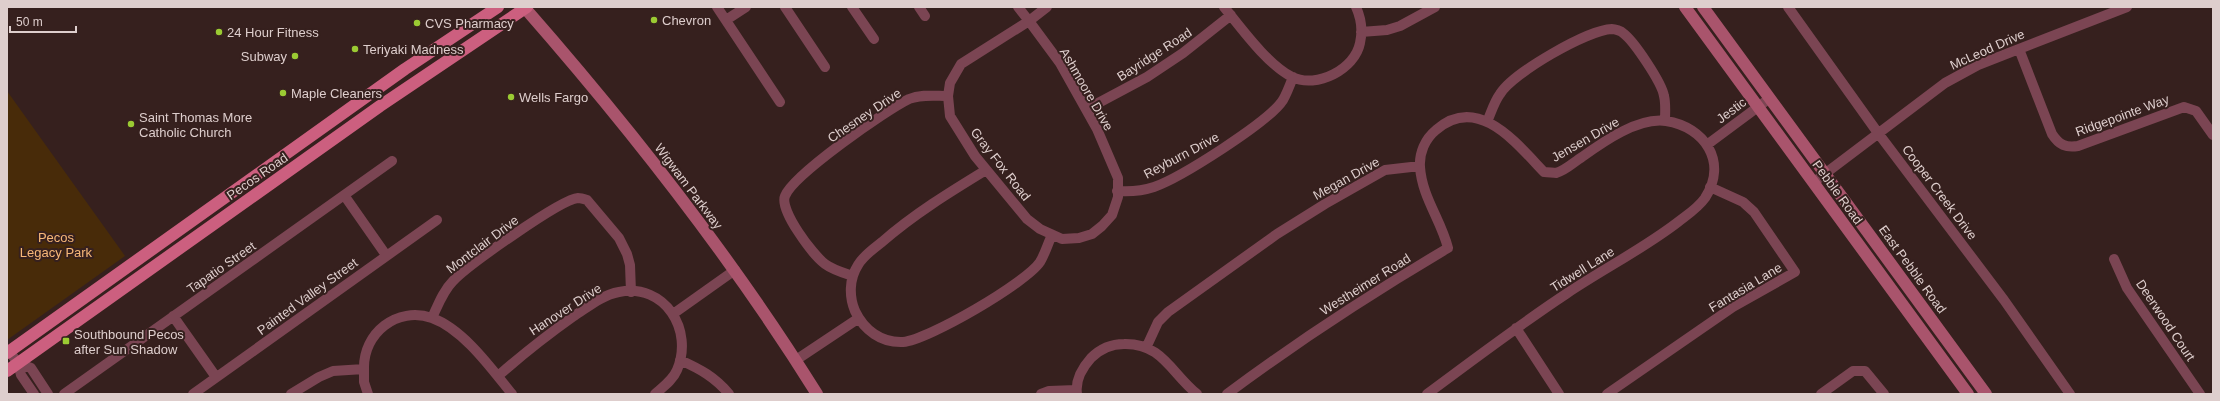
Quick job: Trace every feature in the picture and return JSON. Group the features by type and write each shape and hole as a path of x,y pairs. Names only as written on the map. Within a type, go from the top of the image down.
{"main road":[{"name":"Pecos Road","path":"8,352 405,69 498,7"},
{"name":"Pecos Road","path":"7,371 418,80 525,7"},
{"name":"Wigwam Parkway","path":"525,7 622,121 678,193 734,270 796,360 817,394"},
{"name":"Pebble Road","path":"1685,7 1968,394"},
{"name":"East Pebble Road","path":"1703,7 1986,394"},
{"path":"253,178 262,190"}],"street":[{"path":"717,7 780,102"},
{"path":"726,20 746,7"},
{"path":"785,7 825,67"},
{"path":"852,7 874,39"},
{"path":"919,7 925,16"},
{"name":"Ashmoore Drive","path":"1018,7 1060,63 1087,109 1118,178 1118,191"},
{"path":"948,96 950,83 961,64 1029,21 1047,7"},
{"path":"1224,7 1263,53 1283,71 1293,77 1321,79 1340,71 1354,57 1360,43 1361,32 1360,17 1356,7"},
{"path":"1361,32 1387,30 1400,26 1435,7"},
{"name":"Cooper Creek Drive","path":"1788,7 1878,133 1961,241 2070,394"},
{"name":"McLeod Drive","path":"1814,182 1946,82 1978,65 2127,7"},
{"name":"Bayridge Road","path":"1087,109 1147,77 1183,53 1231,15"},
{"path":"1420,166 1421,154 1428,137 1442,124 1461,118 1476,118 1487,122 1500,94 1507,85 1537,63 1564,47 1597,32 1612,29 1623,32 1658,79 1664,96 1665,121"},
{"name":"Ridgepointe Way","path":"2019,49 2052,134 2056,141 2063,146 2078,146 2184,107 2196,111 2213,135"},
{"name":"Reyburn Drive","path":"1118,191 1135,192 1155,187 1212,155 1236,139 1277,107 1283,100 1293,77"},
{"name":"Chesney Drive","path":"853,276 826,265 818,257 789,218 784,207 785,196 795,184 826,156 863,128 909,99 922,96 948,96"},
{"name":"Gray Fox Road","path":"948,96 950,116 986,170 1027,218 1040,229 1052,234"},
{"name":"Jestic","path":"1708,144 1770,98"},
{"name":"Jensen Drive","path":"1487,122 1504,131 1544,172 1556,172 1607,138 1649,122 1665,121 1686,126 1708,144"},
{"name":"Tidwell Lane","path":"1427,394 1516,328 1568,293 1659,236 1696,208 1704,199 1710,187 1714,173 1711,152 1708,144"},
{"name":"Tapatio Street","path":"64,394 392,161"},
{"name":"Megan Drive","path":"1146,348 1158,322 1168,312 1277,234 1385,170 1420,166"},
{"name":"Westheimer Road","path":"1227,394 1278,356 1376,291 1448,248 1445,235 1423,188 1420,166"},
{"path":"986,170 932,204 895,230 865,256 858,265 853,276 851,291 852,303 863,326 874,334 888,340 902,342 917,339 948,325 987,302 1031,272 1040,262 1052,234 1062,239 1079,238 1092,234 1112,215 1118,197 1118,191"},
{"name":"Fantasia Lane","path":"1606,394 1734,307 1795,272 1754,212 1743,202 1710,187"},
{"path":"344,195 386,255"},
{"name":"Montclair Drive","path":"432,318 453,280 539,218 577,198 587,200 619,238 630,265 631,292"},
{"name":"Painted Valley Street","path":"193,394 437,220"},
{"name":"Deerwood Court","path":"2114,259 2127,288 2200,394"},
{"path":"654,394 668,383 677,371 684,348 680,325 673,314 734,270"},
{"name":"Hanover Drive","path":"498,376 536,343 596,301 620,291 643,292 665,303 673,314"},
{"path":"368,394 364,382 363,356 371,339 386,323 404,316 424,315 444,322 464,339 498,376 512,394"},
{"path":"173,316 216,377"},
{"path":"796,360 859,318"},
{"path":"1516,328 1559,394"},
{"path":"1041,394 1048,391 1077,392 1077,381 1084,366 1097,351 1116,344 1134,344 1151,349 1163,358 1197,394"},
{"path":"8,352 18,364 21,375 34,394"},
{"path":"680,360 705,371 717,380 729,394"},
{"path":"18,364 31,368 48,394"},
{"path":"291,394 319,376 333,371 364,369"},
{"path":"1821,394 1852,371 1865,372 1884,394"}],"green space":[{"name":"Pecos Legacy Park","path":"7,91 125,256 7,340"}],"place":[{"name":"Chevron","path":"654,20"},
{"name":"CVS Pharmacy","path":"417,23"},
{"name":"24 Hour Fitness","path":"219,32"},
{"name":"Teriyaki Madness","path":"355,49"},
{"name":"Subway","path":"295,56"},
{"name":"Maple Cleaners","path":"283,93"},
{"name":"Wells Fargo","path":"511,97"},
{"name":"Saint Thomas More Catholic Church","path":"131,124"},
{"name":"Southbound Pecos after Sun Shadow","path":"66,341"}]}
